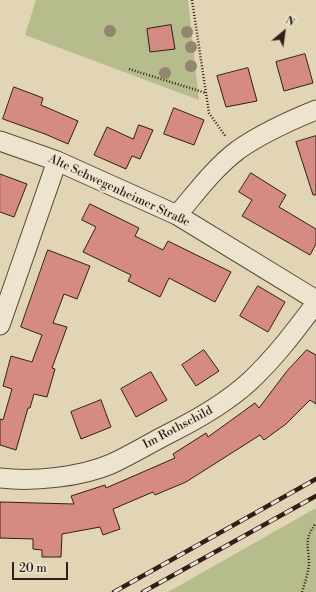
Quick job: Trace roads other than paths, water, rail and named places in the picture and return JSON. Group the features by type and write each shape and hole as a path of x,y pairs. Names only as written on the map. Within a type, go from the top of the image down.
{"street":[{"path":"177,215 208,178 236,151 263,134 316,110"},
{"name":"Alte Schwegenheimer Straße","path":"0,141 58,161 177,215 316,300"},
{"path":"0,325 58,161"},
{"name":"Im Rothschild","path":"0,478 45,478 76,474 110,464 220,406 248,383 278,353 316,304"}],"railway":[{"path":"114,592 316,479"},
{"path":"143,592 316,496"}]}
